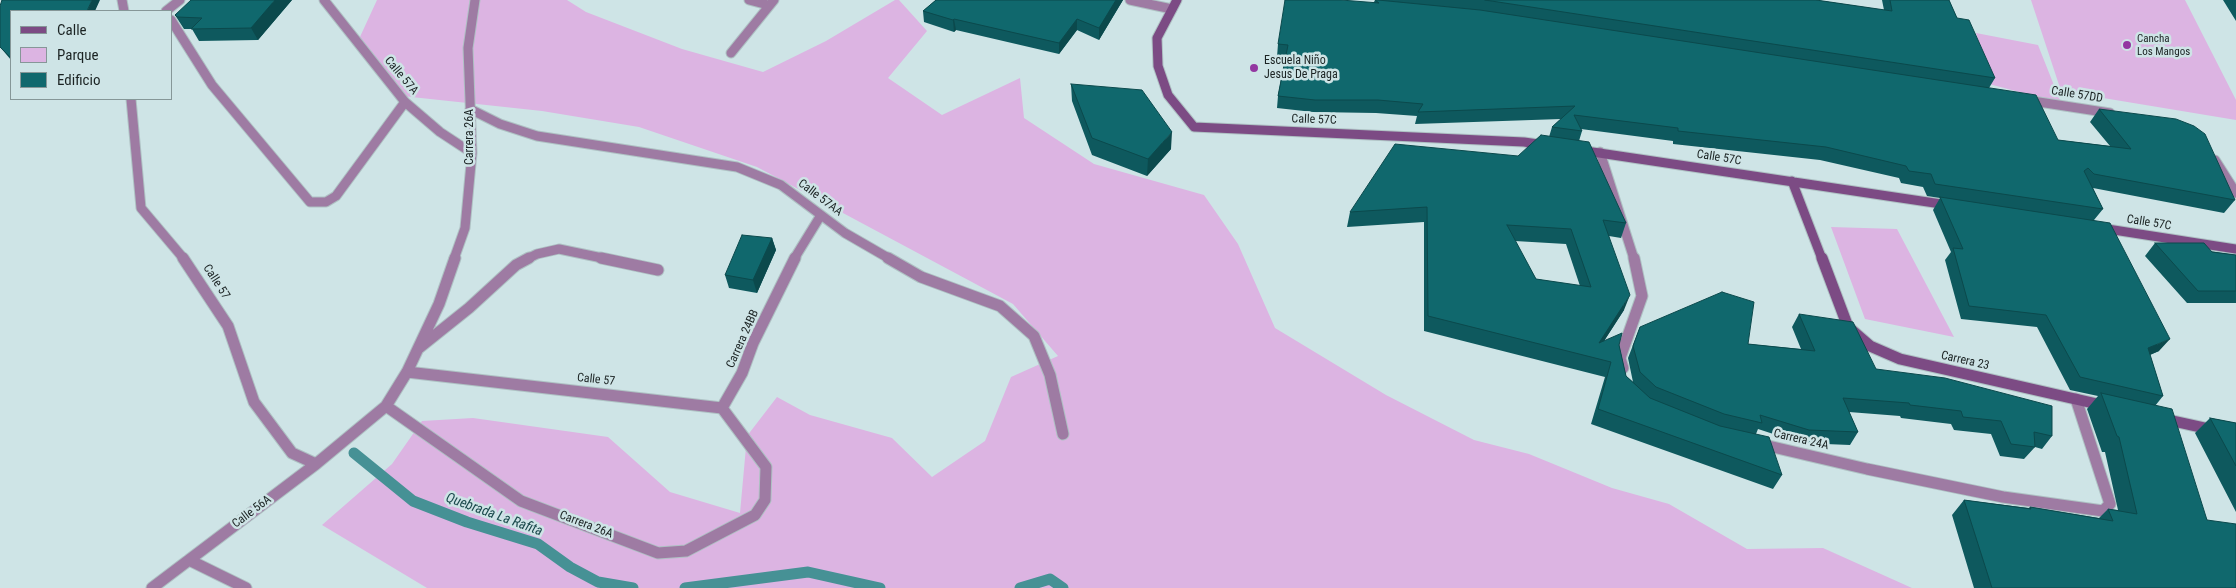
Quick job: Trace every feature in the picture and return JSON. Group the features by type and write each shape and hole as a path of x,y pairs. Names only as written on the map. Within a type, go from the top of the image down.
{"street":[{"path":"167,10 180,0"},
{"name":"Calle 57A","path":"324,0 405,102 440,132 472,153"},
{"name":"Carrera 26A","path":"316,464 386,406 407,372 439,304 465,228 472,153 468,48 475,0"},
{"path":"748,0 771,3"},
{"path":"1130,0 1172,9 1177,0"},
{"path":"731,53 771,3"},
{"name":"Calle 57C","path":"1172,9 1157,38 1158,66 1168,95 1194,127 1524,142 1552,146"},
{"path":"172,22 212,85 310,202 326,202 336,196 405,102"},
{"name":"Calle 57DD","path":"2016,98 2123,115"},
{"name":"Calle 57","path":"131,100 141,208 187,263 228,326 254,402 292,453 316,464"},
{"name":"Calle 57AA","path":"470,109 500,124 537,136 737,167 781,185 845,233 921,277 1000,306 1034,336 1050,375 1063,434"},
{"name":"Calle 57C","path":"1571,148 1957,206"},
{"path":"1600,152 1632,251 1642,296 1620,358 1625,381"},
{"path":"2211,154 2236,193"},
{"name":"Carrera 23","path":"1792,181 1848,326 1870,346 1900,359 2114,407"},
{"name":"Carrera 24BB","path":"722,408 742,373 753,342 792,263 821,215"},
{"name":"Calle 57C","path":"2093,227 2236,248"},
{"path":"416,350 469,308 516,265 537,254 559,249 658,270"},
{"name":"Calle 57","path":"407,372 722,408"},
{"name":"Carrera 24A","path":"1753,442 1867,469 1993,495 2103,511 2110,504 2076,399"},
{"name":"Carrera 26A","path":"386,406 521,501 658,553 686,551 755,515 765,500 766,467 722,408"},
{"path":"2151,416 2236,435"},
{"name":"Calle 56A","path":"152,588 316,464"},
{"path":"189,560 246,588"}],"green space":[{"path":"377,0 567,0 586,12 682,49 763,72 826,41 895,0 899,0 927,31 888,78 942,115 1020,78 1024,118 1094,164 1204,195 1238,244 1275,328 1386,395 1474,440 1529,454 1612,488 1669,504 1747,549 1823,548 1912,588 427,588 322,525 392,464 422,421 473,418 608,437 670,492 740,513 747,436 777,397 810,415 892,438 932,477 985,441 1011,377 1058,356 1013,304 757,167 639,127 542,111 393,95 359,39"},
{"name":"Cancha Los Mangos","path":"2031,0 2185,0 2236,100 2236,120 2061,91"},
{"path":"1976,33 2038,45 2061,103 1989,84"},
{"path":"1831,227 1897,229 1954,337 1865,319"}],"building":[{"path":"2,0 92,0 87,10 10,10 10,57 0,47 0,6"},
{"path":"191,0 275,0 251,28 191,29 202,18 177,17 175,15"},
{"path":"936,0 1116,0 1099,28 1077,19 1059,43 953,20 923,11"},
{"path":"1285,0 1341,0 1379,3 1375,0 1378,0 1480,10 2036,95 2058,140 2131,149 2099,109 2176,119 2194,126 2205,134 2235,200 2094,174 2088,168 2084,171 2103,209 1935,184 1931,174 1909,171 1906,166 1826,147 1678,131 1678,128 1574,115 1582,131 1552,127 1575,106 1418,112 1423,104 1378,100 1315,100 1278,96 1288,45 1278,44"},
{"path":"1485,0 1816,0 1892,11 1890,0 1949,0 1957,18 1969,20 1995,78"},
{"path":"1071,84 1142,90 1172,132 1148,159 1092,138"},
{"path":"1541,135 1589,142 1626,223 1603,220 1630,295 1599,343 1622,333 1619,345 1626,376 1650,398 1720,426 1769,437 1782,475 1598,409 1611,362 1428,316 1427,207 1350,212 1395,144 1518,156","holes":["1507,225 1571,229 1591,287 1536,279"]},
{"path":"1940,197 2110,223 2170,339 2148,348 2163,396 2080,377 2046,315 1969,306 1953,248 1963,249"},
{"path":"742,235 772,238 753,280 725,275"},
{"path":"2155,243 2204,243 2212,252 2236,255 2236,291 2198,291"},
{"path":"1722,292 1754,302 1748,344 1815,351 1799,314 1853,322 1876,369 1945,378 2052,406 2052,436 2034,432 2035,447 2011,444 2001,421 1963,417 1961,411 1910,405 1909,403 1843,398 1858,432 1809,430 1760,415 1762,423 1724,414 1656,387 1640,372 1633,346 1640,327"},
{"path":"2101,393 2172,409 2207,520 2236,524 2236,588 1992,588 1964,500 2031,509 2030,507 2113,521 2108,509 2137,514 2119,437"},
{"path":"2210,418 2236,423 2236,466"}],"waterway":[{"name":"Quebrada La Rafita","path":"354,453 413,501 467,522 538,544 570,567 598,582 633,588"},
{"name":"Quebrada La Rafita","path":"685,588 808,572 880,588"},
{"name":"Quebrada La Rafita","path":"1020,588 1050,579 1063,588"}],"place":[{"name":"Cancha Los Mangos","path":"2127,45"},
{"name":"Escuela Niño Jesus De Praga","path":"1254,68"}]}
